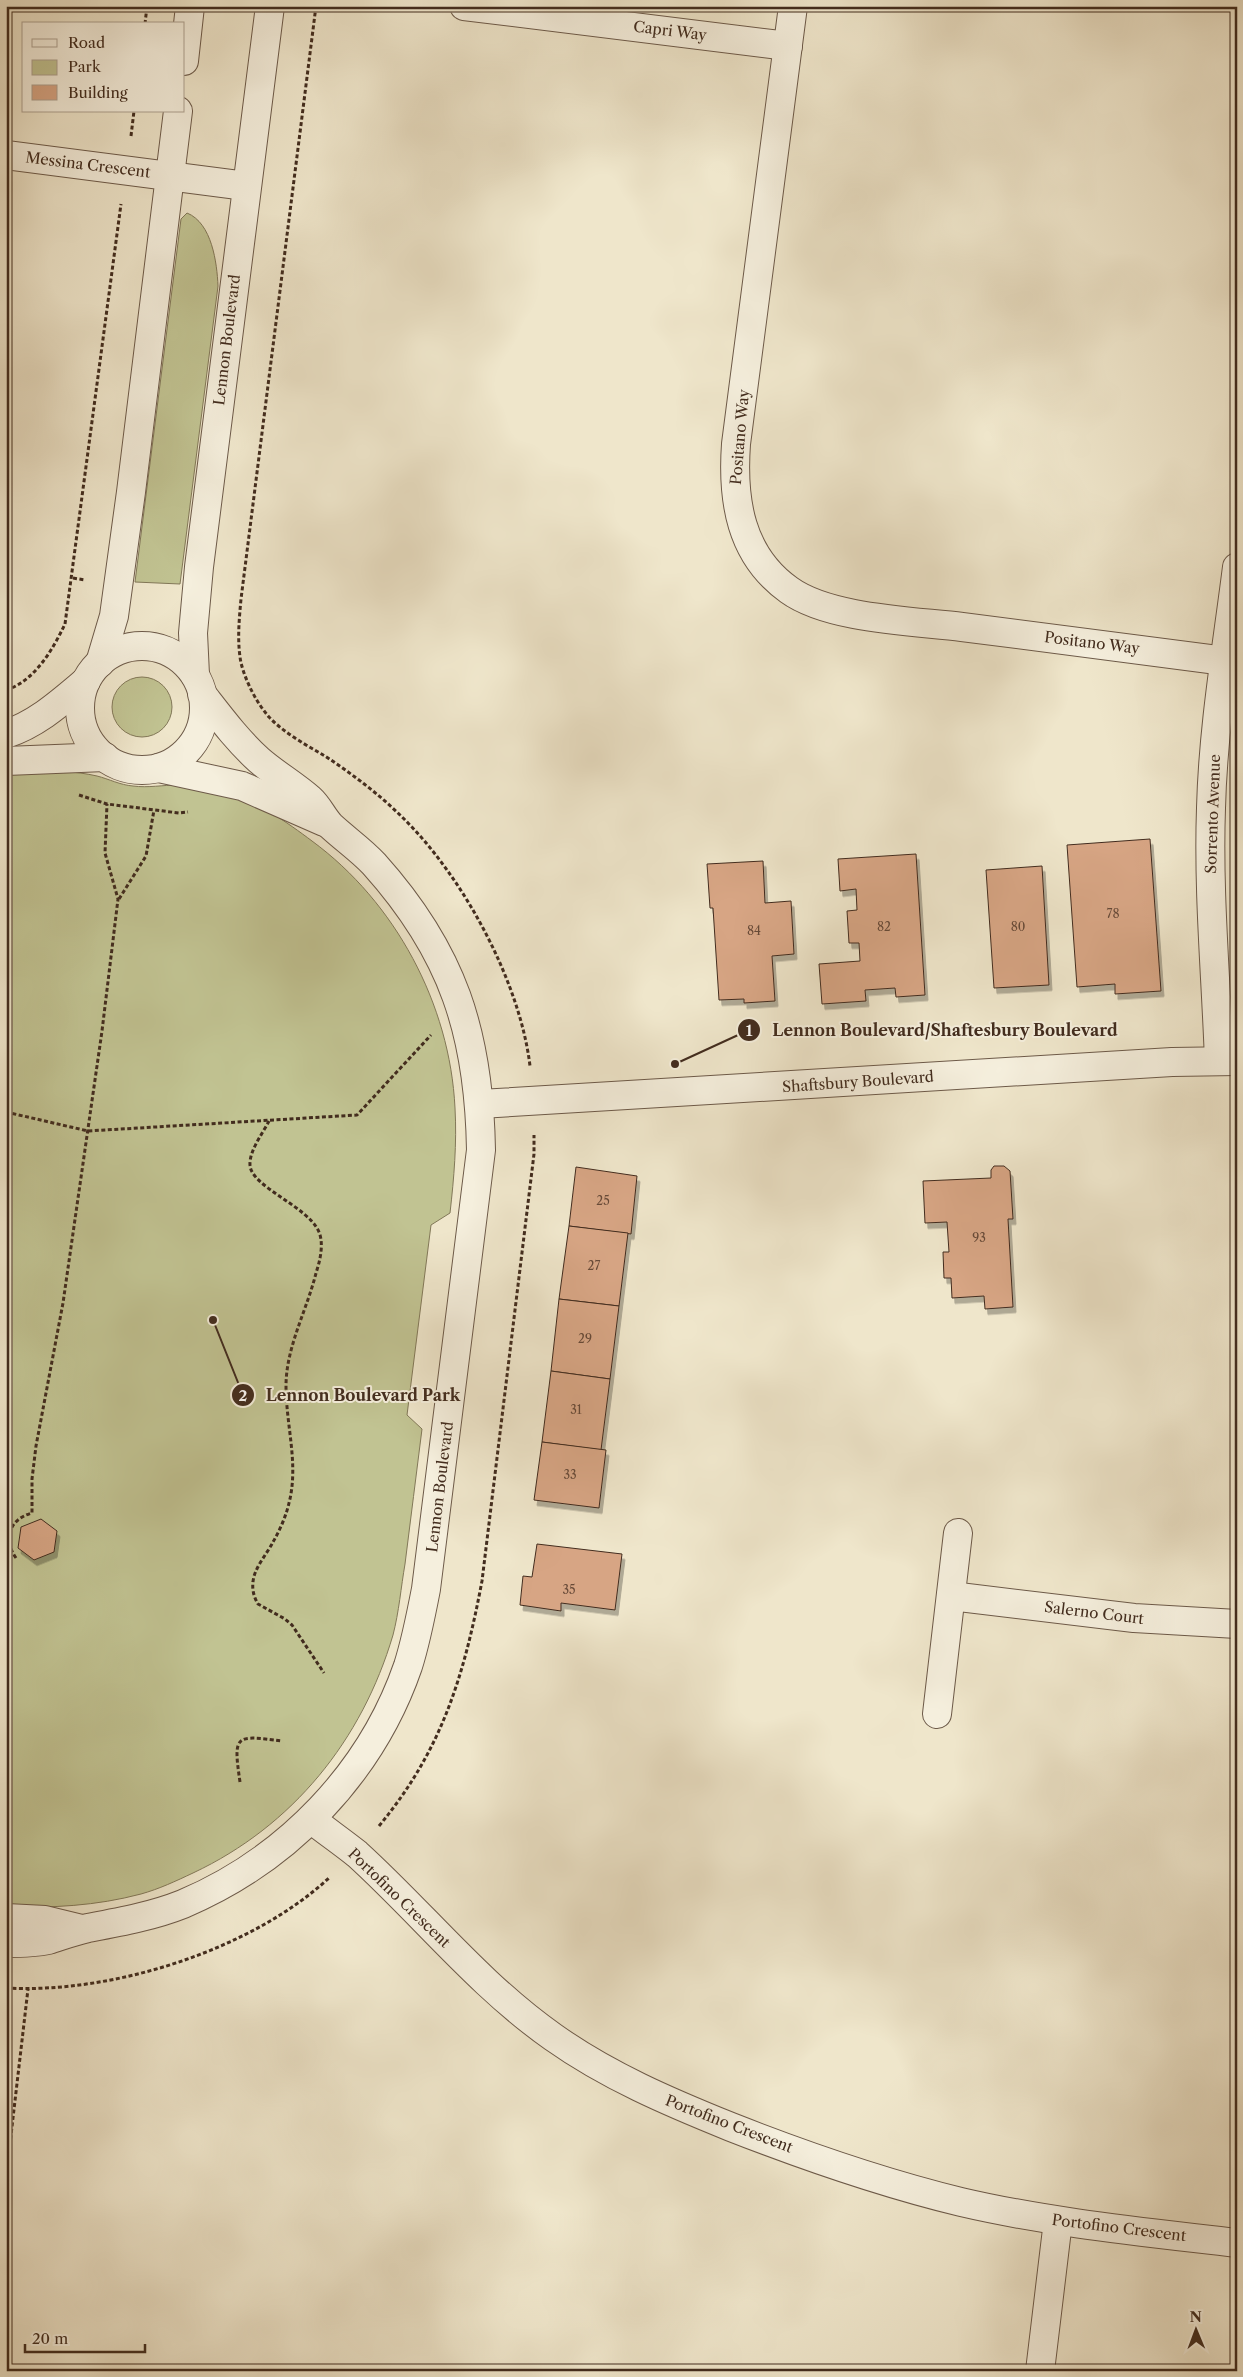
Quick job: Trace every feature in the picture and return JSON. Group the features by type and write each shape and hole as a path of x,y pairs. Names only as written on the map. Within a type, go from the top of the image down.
{"street":[{"path":"185,51 190,6"},
{"name":"Lennon Boulevard","path":"6,1943 46,1940 84,1929 156,1913 199,1896 240,1875 265,1858 310,1819 338,1790 364,1755 380,1729 408,1665 419,1625 432,1549 478,1187 481,1150 480,1104 474,1058 460,1003 449,976 425,929 372,862 330,825 312,801 289,781 261,761 243,744 199,684 194,633 196,593 270,6"},
{"name":"Capri Way","path":"464,6 788,46"},
{"name":"Positano Way","path":"793,6 736,444 734,476 740,516 747,536 758,557 771,574 790,590 809,601 831,608 890,618 1226,661"},
{"path":"6,734 20,729 56,707 93,672 109,656 129,647 150,646 176,656 199,684 204,715 195,739 186,752 159,768 131,769 105,757 88,740 82,723 80,705 93,672 114,616 178,112"},
{"name":"Messina Crescent","path":"6,156 246,186"},
{"name":"Sorrento Avenue","path":"1228,1061 1210,842 1226,747 1226,661 1237,567"},
{"path":"6,762 105,757"},
{"name":"Lennon Boulevard","path":"159,768 242,786 330,825"},
{"name":"Shaftsbury Boulevard","path":"480,1104 534,1103 1172,1062 1228,1061"},
{"path":"937,1714 958,1533"},
{"name":"Salerno Court","path":"951,1596 1134,1618 1237,1624"},
{"name":"Portofino Crescent","path":"310,1819 356,1853 472,1969 514,2008 553,2037 604,2070 689,2110 831,2163 960,2202 1058,2221 1237,2243"},
{"name":"Lennon Boulevard","path":"6,1918 45,1920 84,1929"},
{"path":"1040,2371 1058,2221"}],"path":[{"path":"145,22 147,6"},
{"path":"6,1988 28,1989 110,1981 183,1961 233,1940 284,1912 322,1885 356,1853 398,1803 418,1772 437,1735 458,1685 470,1643 483,1571 533,1164 534,1103 529,1057 522,1021 512,991 476,915 430,847 403,817 370,788 270,718 259,704 249,686 242,665 238,629 240,599 316,6"},
{"path":"6,690 16,687 26,680 56,641 65,624 73,578 134,112"},
{"path":"73,578 118,585"},
{"path":"196,593 240,599"},
{"path":"16,1558 10,1550 10,1532 15,1522 21,1516 32,1513 32,1480 36,1446 63,1302 88,1131 118,899 105,853 108,804"},
{"path":"118,899 146,856 154,810"},
{"path":"6,1112 88,1131 356,1115 460,1003"},
{"path":"269,1120 251,1156 250,1171 256,1179 301,1210 313,1223 319,1233 320,1249 316,1273 290,1355 287,1373 286,1387 293,1459 289,1503 274,1540 256,1571 252,1588 258,1604 292,1625 324,1674"},
{"path":"240,1782 235,1751 239,1742 249,1737 282,1741"},
{"path":"6,2178 28,1989"}],"green space":[{"path":"187,213 202,225 208,234 214,255 218,286 180,584 135,582 181,219"},
{"path":"142,677 158,682 163,686 167,691 172,707 167,723 163,728 158,732 142,737 126,732 121,728 117,723 112,707 117,691 121,686 126,682"},
{"path":"33,771 81,773 128,785 144,787 184,785 234,795 258,805 312,841 342,866 369,894 413,958 429,994 442,1031 451,1069 456,1121 450,1213 431,1225 407,1415 422,1429 405,1564 393,1635 380,1673 363,1710 319,1776 292,1805 262,1831 229,1854 167,1885 124,1898 74,1905 6,1907 6,775"}],"building":[{"path":"1150,839 1161,991 1115,994 1115,984 1077,987 1067,845"},
{"path":"916,854 925,995 896,997 895,988 865,990 866,1001 822,1004 819,964 860,961 859,943 849,943 847,911 857,910 856,889 840,891 838,859"},
{"path":"763,861 765,903 791,901 794,954 772,956 775,1001 744,1003 744,999 719,1000 713,908 710,908 707,864"},
{"path":"1042,866 1049,985 994,988 986,870"},
{"path":"994,1166 1004,1166 1010,1171 1013,1219 1008,1219 1013,1307 985,1309 984,1296 952,1298 951,1278 944,1278 943,1252 949,1252 947,1222 925,1223 923,1181 991,1178 991,1170"},
{"path":"576,1167 637,1176 631,1234 569,1226"},
{"path":"569,1226 628,1233 619,1306 559,1299"},
{"path":"559,1299 619,1306 610,1379 551,1371"},
{"path":"551,1371 610,1379 601,1450 542,1442"},
{"path":"542,1442 606,1450 599,1508 534,1500"},
{"path":"41,1519 57,1531 54,1552 34,1560 18,1548 21,1527"},
{"path":"537,1544 622,1554 615,1610 561,1603 561,1611 520,1605 523,1576 532,1577"}],"place":[{"name":"Lennon Boulevard/Shaftesbury Boulevard","path":"675,1064"},
{"name":"Lennon Boulevard Park","path":"213,1320"}]}
